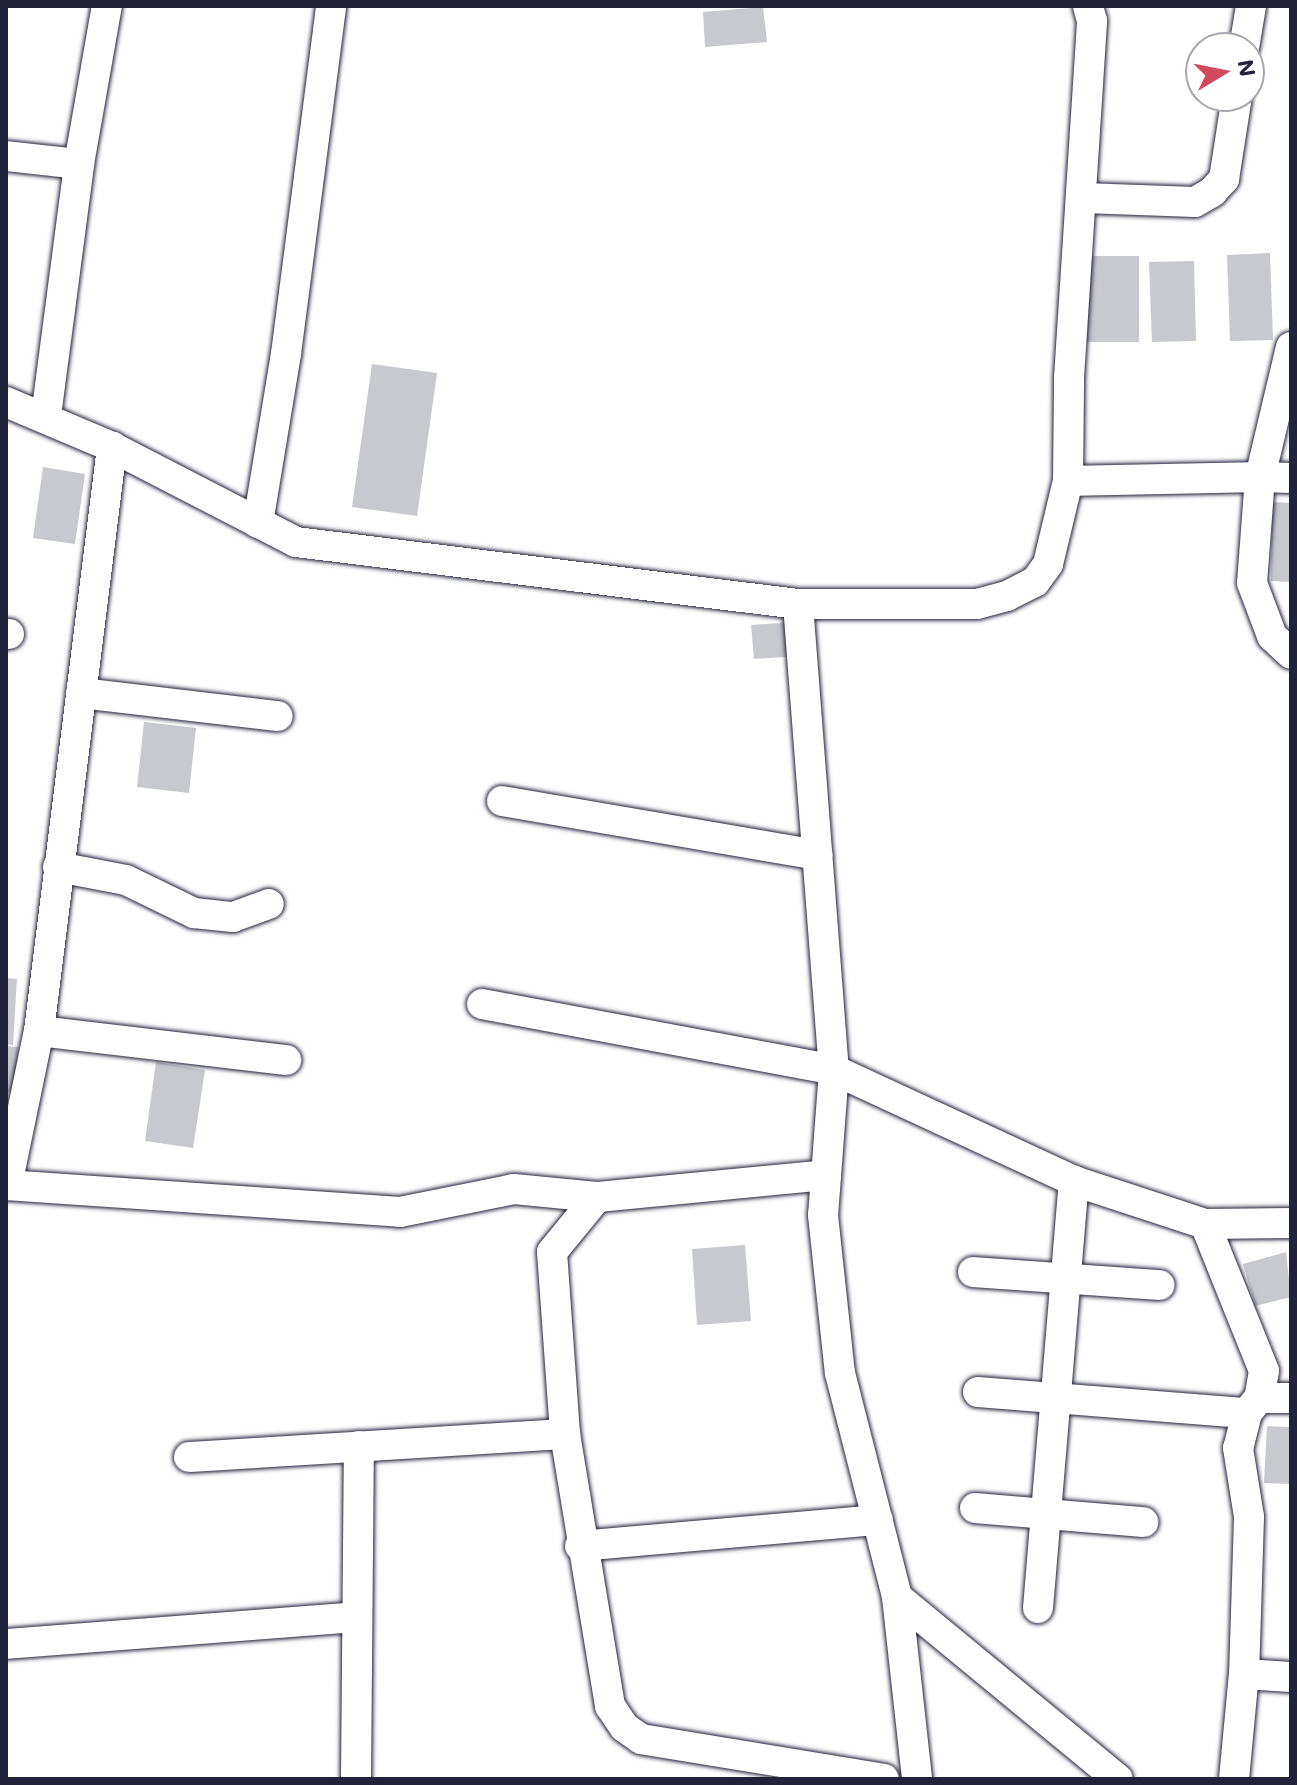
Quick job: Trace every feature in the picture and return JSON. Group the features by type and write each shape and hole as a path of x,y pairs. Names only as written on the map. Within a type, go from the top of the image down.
{"street":[{"path":"46,416 79,164 107,6"},
{"path":"258,523 286,354 331,6"},
{"path":"6,402 46,416 112,447 296,542 798,604 977,604 1007,596 1035,582 1048,564 1068,481 1069,378 1092,21 1088,6"},
{"path":"1247,32 1251,6"},
{"path":"1083,198 1195,202 1212,192 1224,179 1234,112"},
{"path":"6,156 79,164"},
{"path":"1291,347 1260,477 1252,583 1272,636 1291,654"},
{"path":"112,447 39,1031 7,1185 400,1212 514,1189 597,1197 826,1175"},
{"path":"1068,481 1291,478"},
{"path":"798,604 834,1070 823,1215 840,1373 897,1597 917,1779"},
{"path":"81,693 278,716"},
{"path":"502,801 817,855"},
{"path":"58,867 126,880 194,913 233,917 269,904"},
{"path":"482,1004 834,1070 1074,1181 1205,1224 1291,1223"},
{"path":"39,1031 286,1060"},
{"path":"1038,1608 1074,1181"},
{"path":"597,1197 552,1252 565,1434 580,1546 610,1706 632,1735 884,1779"},
{"path":"1205,1224 1261,1362 1253,1405 1238,1448 1249,1517 1244,1674 1234,1779"},
{"path":"973,1272 1160,1285"},
{"path":"978,1392 1253,1405 1291,1398"},
{"path":"189,1457 565,1434"},
{"path":"356,1779 359,1446"},
{"path":"975,1508 1143,1522"},
{"path":"580,1546 878,1520"},
{"path":"897,1597 1118,1779"},
{"path":"6,1644 357,1617"},
{"path":"1244,1674 1291,1677"}],"building":[{"path":"763,7 767,42 705,47 703,12"},
{"path":"1270,253 1273,340 1230,341 1227,255"},
{"path":"1082,256 1139,256 1139,342 1083,342"},
{"path":"1194,261 1196,341 1152,342 1149,262"},
{"path":"372,364 437,373 417,516 352,507"},
{"path":"43,467 85,474 75,544 33,538"},
{"path":"1272,502 1291,503 1291,582 1271,581"},
{"path":"794,622 797,656 754,659 751,625"},
{"path":"144,722 196,728 189,793 137,787"},
{"path":"6,978 17,979 13,1045 6,1044"},
{"path":"6,1046 18,1047 16,1093 6,1092"},
{"path":"156,1062 205,1070 193,1148 145,1141"},
{"path":"745,1245 751,1321 697,1325 692,1249"},
{"path":"1286,1252 1291,1297 1255,1306 1243,1264"},
{"path":"1267,1426 1291,1427 1291,1484 1264,1483"}]}
